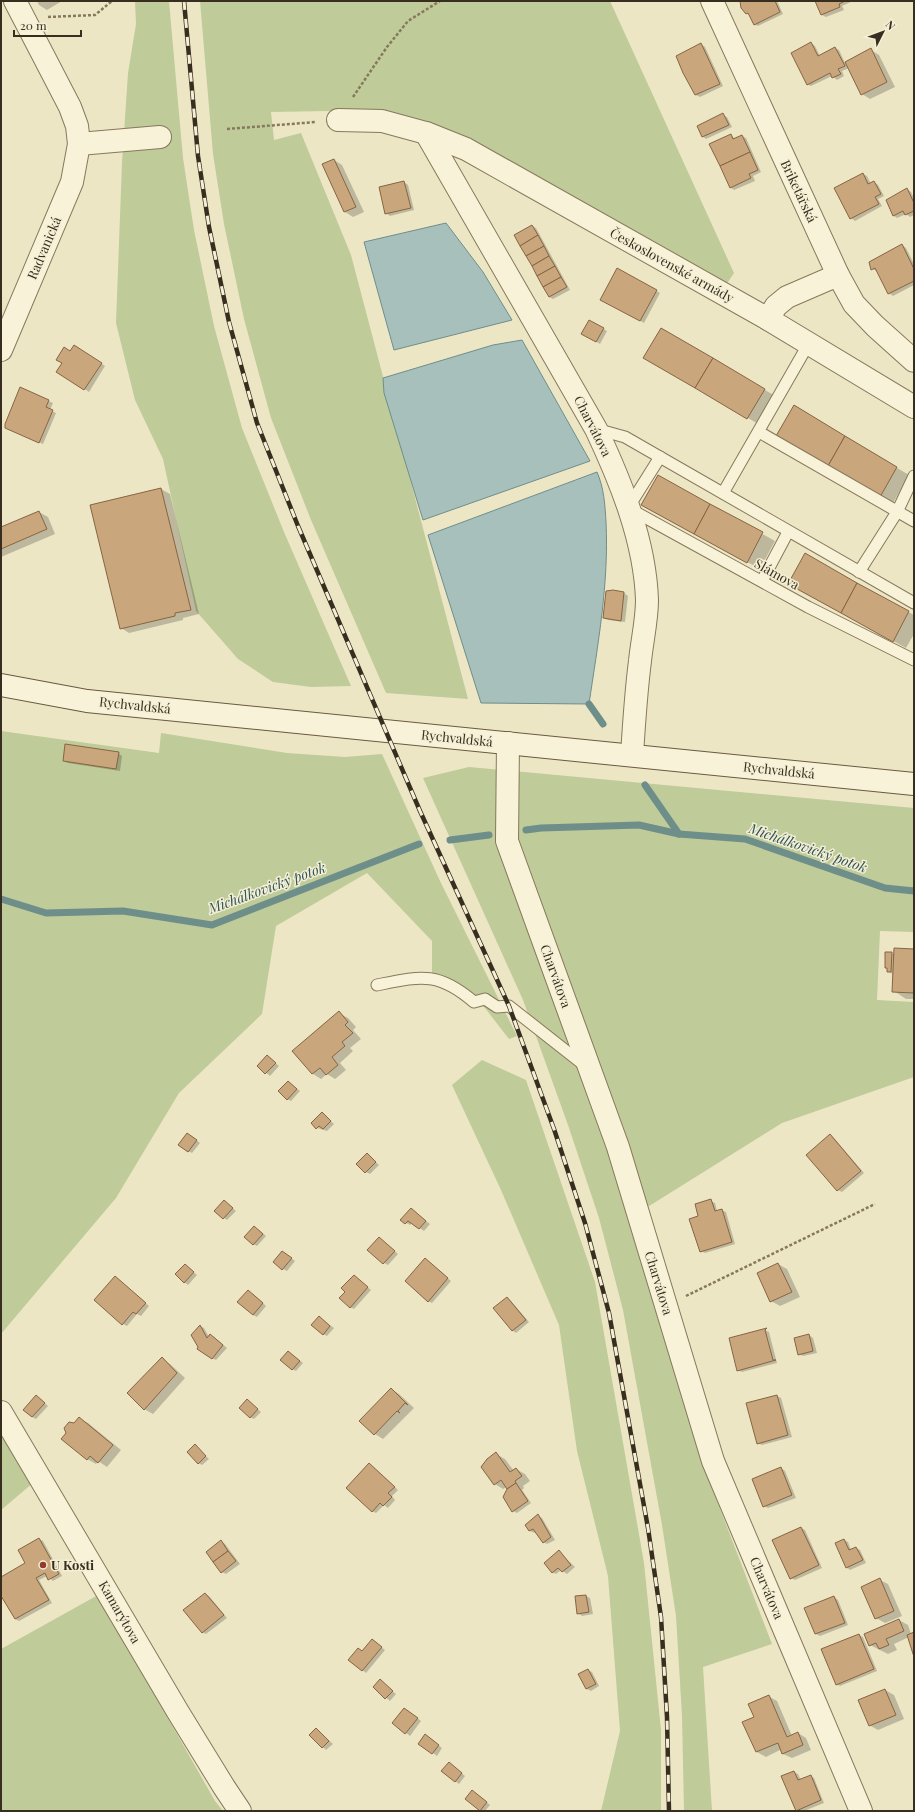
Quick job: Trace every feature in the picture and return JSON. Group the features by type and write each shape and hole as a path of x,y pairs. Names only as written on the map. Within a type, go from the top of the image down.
{"street":[{"path":"15,1 70,107 77,126 79,144 160,137"},
{"name":"Briketářská","path":"712,1 838,275 854,304 874,326 914,361"},
{"name":"Československé armády","path":"338,120 382,121 426,132 466,149 768,319 914,407"},
{"name":"Charvátova","path":"426,132 596,429 610,460 628,508 644,569 647,602 636,696 632,755"},
{"name":"Radvanická","path":"1,350 72,182 79,144"},
{"path":"768,319 776,306 787,297 838,275"},
{"name":"Rychvaldská","path":"1,685 86,700 914,784"},
{"name":"Charvátova","path":"508,743 508,841 618,1147 713,1461 860,1811"},
{"name":"Kamarýtova","path":"1,1412 178,1712 240,1811"}],"lane":[{"path":"722,493 759,432 809,343"},
{"path":"596,429 625,436 788,532 914,603"},
{"path":"759,432 914,521"},
{"path":"628,508 660,457"},
{"path":"859,572 897,512 914,476"},
{"name":"Slámova","path":"628,508 808,607 913,656"},
{"path":"762,581 788,532"},
{"path":"377,985 413,978 433,978 458,988 474,1002 485,999 497,1006 509,1006 590,1069"}],"path":[{"path":"42,17 95,15 112,1"},
{"path":"226,129 338,120 387,47 408,21 440,1"},
{"path":"666,1306 875,1204"}],"green space":[{"path":"135,1 169,1 183,158 194,230 214,326 242,428 284,532 351,686 311,687 273,682 238,659 196,611 163,459 135,400 116,323 122,163 128,73 136,24"},
{"path":"200,1 610,1 734,273 726,285 451,131 405,117 328,111 271,112 274,140 301,133 351,255 468,699 386,693 311,520 271,418 244,319 224,224 213,154"},
{"path":"1,731 159,753 161,733 287,753 345,757 382,754 440,881 517,1036 509,1039 485,1008 460,984 432,973 432,941 367,873 276,926 262,1014 179,1093 116,1198 1,1334"},
{"path":"469,767 914,808 914,932 880,931 877,1000 914,1002 914,1077 782,1123 630,1218 704,1467 772,1644 703,1667 712,1811 684,1811 682,1716 676,1616 662,1525 623,1310 599,1218 568,1125 523,1000 423,778"},
{"path":"482,1060 526,1080 595,1282 644,1563 661,1730 661,1811 601,1811 620,1731 608,1576 577,1451 559,1325 501,1190 452,1085"},
{"path":"1,1433 33,1483 1,1510"},
{"path":"98,1595 215,1801 223,1811 1,1811 1,1649"}],"water":[{"path":"446,223 483,272 512,320 394,350 364,242"},
{"path":"522,340 590,461 423,520 384,393 383,378 493,345"},
{"path":"597,472 603,490 605,509 606,568 602,613 589,704 481,703 428,535"}],"building":[{"path":"740,1 775,1 780,12 754,25 748,13 746,14 741,8"},
{"path":"815,1 845,1 839,4 840,7 821,15"},
{"path":"811,42 818,56 835,47 845,66 838,69 841,74 832,78 830,73 807,85 791,53"},
{"path":"701,43 720,84 695,95 676,56"},
{"path":"871,48 887,82 861,95 845,62"},
{"path":"723,113 729,125 702,137 697,126"},
{"path":"731,134 733,139 742,135 750,152 720,166 709,144"},
{"path":"750,152 758,170 749,174 751,178 730,188 720,166"},
{"path":"334,159 356,207 344,212 322,164"},
{"path":"863,173 868,184 874,181 881,194 875,197 879,204 850,219 834,188"},
{"path":"404,181 411,208 385,214 379,187"},
{"path":"907,188 914,203 914,211 905,215 903,211 893,216 886,200"},
{"path":"532,225 538,235 520,246 514,235"},
{"path":"538,235 544,246 526,256 520,246"},
{"path":"902,244 914,269 914,281 888,294 875,268 871,270 869,262"},
{"path":"544,246 549,256 532,266 526,256"},
{"path":"549,256 555,266 537,276 532,266"},
{"path":"555,266 561,277 543,287 537,276"},
{"path":"617,268 657,290 640,321 600,300"},
{"path":"561,277 567,287 549,297 543,287"},
{"path":"589,320 604,328 596,342 581,334"},
{"path":"661,328 713,358 695,388 643,358"},
{"path":"74,345 102,363 84,390 56,372 62,363 56,360 64,347 70,351"},
{"path":"713,358 765,389 747,419 695,388"},
{"path":"20,387 49,400 46,407 53,410 39,443 5,428 5,424"},
{"path":"794,405 845,436 828,466 776,436"},
{"path":"845,436 897,467 880,497 828,466"},
{"path":"658,475 710,504 694,534 641,505"},
{"path":"161,488 191,610 175,613 175,616 120,629 90,505"},
{"path":"710,504 763,532 747,563 694,534"},
{"path":"39,511 47,529 1,549 1,527"},
{"path":"805,553 857,583 841,613 788,584"},
{"path":"857,583 909,611 893,642 841,613"},
{"path":"613,590 624,592 621,621 603,618 606,591"},
{"path":"65,744 119,752 116,769 63,761"},
{"path":"894,948 914,949 914,993 892,992"},
{"path":"885,952 892,952 891,972 887,972 887,968 885,968"},
{"path":"339,1011 348,1022 345,1025 353,1033 342,1042 345,1046 332,1057 338,1065 326,1075 320,1068 312,1074 292,1051"},
{"path":"267,1055 276,1063 265,1074 257,1066"},
{"path":"288,1081 297,1089 287,1100 278,1091"},
{"path":"322,1112 331,1121 323,1129 319,1126 316,1129 311,1123"},
{"path":"187,1133 197,1140 188,1152 178,1145"},
{"path":"830,1134 861,1171 837,1191 806,1155"},
{"path":"367,1153 376,1162 365,1173 356,1164"},
{"path":"711,1199 715,1211 722,1209 732,1242 700,1252 689,1219 698,1216 695,1204"},
{"path":"224,1200 233,1208 223,1219 214,1211"},
{"path":"411,1208 426,1221 419,1229 408,1221 405,1224 400,1220"},
{"path":"254,1226 263,1234 253,1245 244,1237"},
{"path":"379,1237 395,1251 383,1264 367,1250"},
{"path":"282,1251 292,1258 282,1270 273,1262"},
{"path":"425,1258 448,1278 428,1302 405,1281"},
{"path":"778,1263 792,1292 770,1302 757,1273"},
{"path":"185,1264 194,1272 184,1283 175,1274"},
{"path":"354,1275 368,1287 350,1308 339,1298 345,1292 341,1288"},
{"path":"115,1276 146,1303 136,1314 133,1312 122,1325 94,1300"},
{"path":"248,1290 263,1303 253,1315 237,1302"},
{"path":"507,1297 526,1320 512,1331 493,1308"},
{"path":"319,1316 330,1326 323,1335 311,1325"},
{"path":"200,1325 207,1338 210,1334 223,1345 212,1359 197,1349 198,1347 191,1335"},
{"path":"767,1328 765,1330 773,1360 776,1360 737,1371 729,1338"},
{"path":"809,1334 813,1351 798,1355 794,1338"},
{"path":"288,1351 300,1361 292,1370 280,1360"},
{"path":"162,1357 177,1373 144,1410 127,1393"},
{"path":"391,1388 408,1405 405,1403 398,1411 400,1413 397,1411 374,1435 359,1421"},
{"path":"36,1395 45,1403 32,1417 23,1410"},
{"path":"777,1395 788,1435 757,1444 746,1403"},
{"path":"247,1399 258,1409 250,1418 239,1408"},
{"path":"79,1417 113,1445 98,1463 90,1456 87,1460 61,1439 66,1433 64,1428 69,1422 74,1423"},
{"path":"195,1444 206,1456 198,1464 187,1452"},
{"path":"496,1452 510,1472 516,1468 522,1476 515,1481 516,1483 507,1489 501,1480 494,1485 481,1467 487,1459"},
{"path":"369,1463 395,1487 388,1493 392,1497 383,1506 380,1503 372,1512 346,1488"},
{"path":"781,1467 792,1495 763,1507 752,1479"},
{"path":"516,1483 528,1501 512,1512 503,1497 507,1489"},
{"path":"538,1514 551,1537 543,1543 533,1529 529,1531 525,1525"},
{"path":"801,1527 819,1565 790,1579 772,1540"},
{"path":"39,1538 59,1574 48,1580 45,1573 36,1578 49,1600 15,1619 1,1596 1,1577 25,1563 18,1550"},
{"path":"844,1539 849,1550 856,1547 863,1560 846,1568 835,1543"},
{"path":"221,1540 228,1551 213,1562 206,1552"},
{"path":"559,1550 571,1565 562,1572 558,1568 552,1573 544,1563"},
{"path":"228,1551 236,1561 221,1573 213,1562"},
{"path":"880,1578 894,1611 875,1619 861,1587"},
{"path":"205,1593 224,1615 202,1633 183,1610"},
{"path":"586,1595 589,1612 577,1614 575,1596"},
{"path":"834,1596 845,1623 815,1634 804,1608"},
{"path":"899,1619 904,1631 886,1639 889,1645 879,1649 876,1643 869,1646 864,1634"},
{"path":"914,1632 914,1657 907,1635"},
{"path":"859,1634 874,1669 836,1685 821,1649"},
{"path":"372,1639 382,1647 362,1671 348,1660 358,1648 362,1651"},
{"path":"588,1669 596,1684 586,1689 578,1674"},
{"path":"380,1679 393,1691 385,1699 373,1687"},
{"path":"885,1689 896,1715 869,1726 858,1700"},
{"path":"769,1695 787,1737 798,1732 803,1745 782,1754 778,1743 756,1752 742,1722 754,1717 748,1704"},
{"path":"404,1708 418,1718 405,1734 392,1723"},
{"path":"316,1728 329,1741 322,1748 309,1735"},
{"path":"425,1734 439,1745 432,1754 418,1744"},
{"path":"449,1762 462,1773 455,1782 441,1771"},
{"path":"794,1771 798,1780 811,1775 821,1800 796,1811 781,1776"},
{"path":"472,1790 487,1802 480,1811 465,1799"}],"waterway":[{"path":"589,704 603,724"},
{"path":"645,785 679,834"},
{"name":"Michálkovický potok","path":"526,830 541,828 639,825 679,834 745,839 885,888 914,891"},
{"name":"Michálkovický potok","path":"450,840 489,835"},
{"name":"Michálkovický potok","path":"1,899 46,913 123,911 212,925 419,844"}],"railway":[{"path":"184,1 198,156 209,227 229,322 257,423 298,526 420,811 509,1006 554,1129 585,1223 609,1313 648,1528 661,1617 667,1717 669,1811"}],"place":[{"name":"U Kosti","path":"43,1565"}]}
